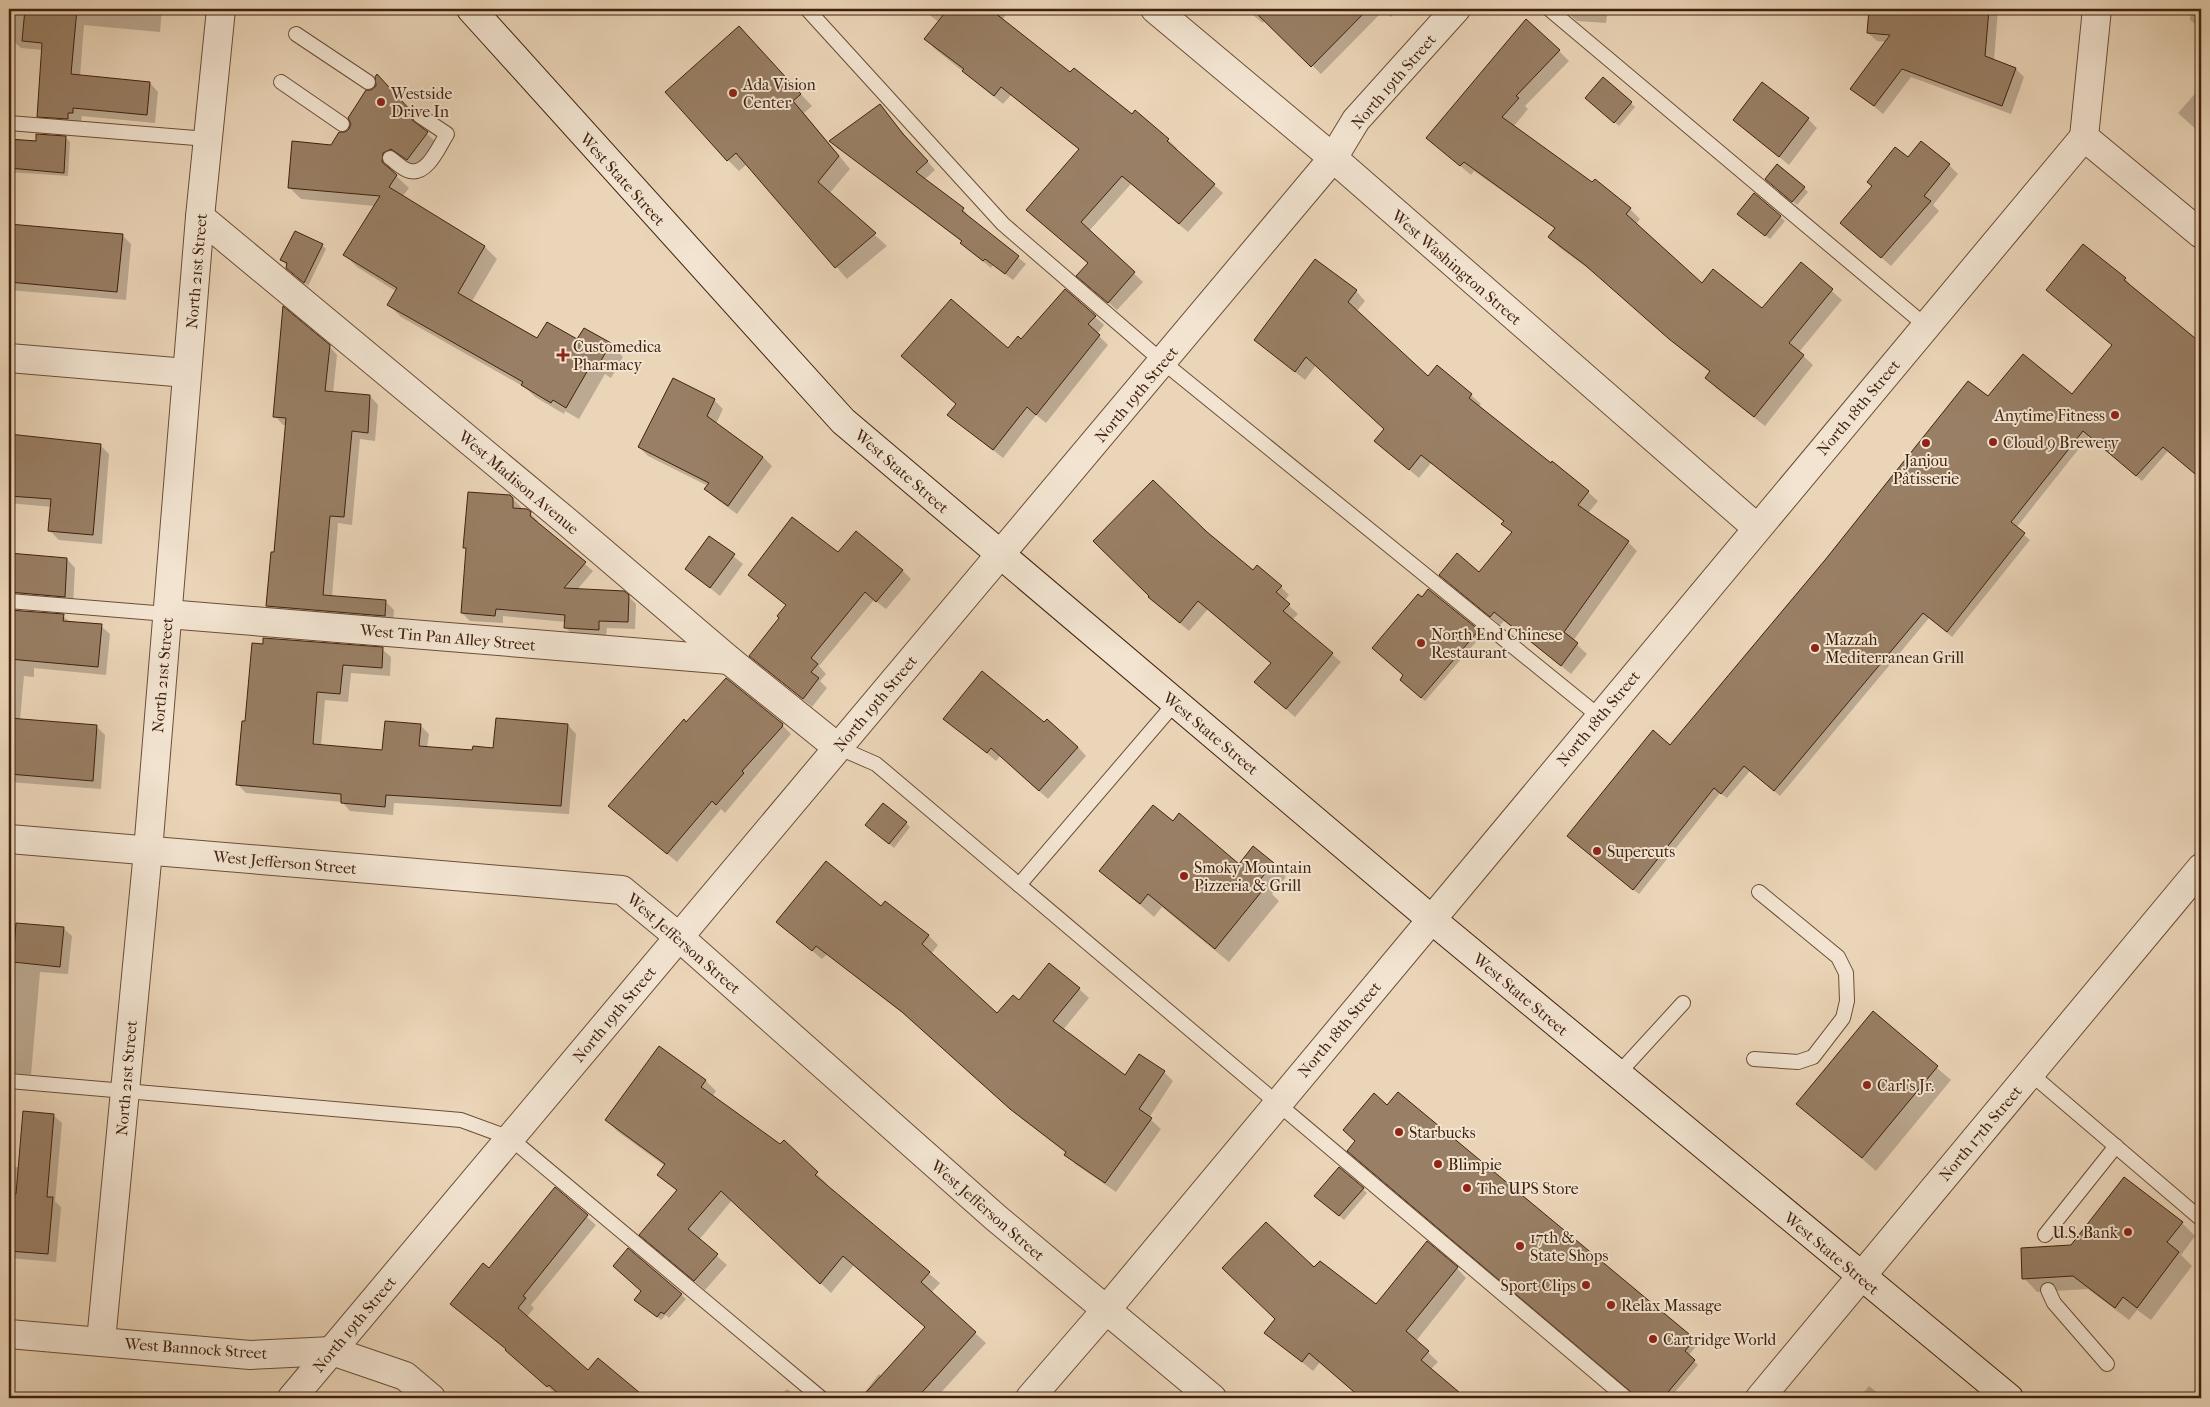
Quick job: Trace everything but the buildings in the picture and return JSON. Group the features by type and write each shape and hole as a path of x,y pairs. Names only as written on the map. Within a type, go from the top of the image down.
{"street":[{"name":"North 21st Street","path":"100,1341 148,851 200,217 221,9"},
{"name":"West State Street","path":"471,9 843,421 1431,919 2009,1398"},
{"name":"West Washington Street","path":"1155,9 1333,158 1758,528"},
{"name":"North 19th Street","path":"292,1398 1333,158 1356,120 1456,9"},
{"path":"2097,9 2084,137 2201,234"},
{"name":"North 18th Street","path":"1030,1398 1106,1310 2084,137"},
{"name":"West Madison Avenue","path":"200,217 559,515 729,660 838,747"},
{"path":"9,358 187,373"},
{"name":"West Tin Pan Alley Street","path":"167,614 729,660"},
{"name":"West Jefferson Street","path":"9,839 622,890 679,937 987,1211 1212,1398"},
{"name":"North 17th Street","path":"1760,1398 2201,868"},
{"name":"West Bannock Street","path":"9,1334 250,1355 332,1351 405,1376 431,1398"}],"lane":[{"path":"807,9 1003,224 1163,362 1600,716"},
{"path":"1549,9 1926,326"},
{"path":"296,34 368,82"},
{"path":"281,82 342,124"},
{"path":"390,158 408,171 419,172 426,167 447,134 420,116"},
{"path":"9,122 208,139"},
{"path":"9,601 167,614"},
{"path":"1019,885 1175,703"},
{"path":"838,747 876,764 1626,1398"},
{"path":"1754,1059 1798,1062 1814,1057 1844,1018 1847,1001 1846,972 1838,957 1759,892"},
{"path":"1618,1074 1683,1003"},
{"path":"2030,1073 2201,1218"},
{"path":"9,1082 461,1120 510,1138 821,1398"},
{"path":"2045,1235 2116,1146"},
{"path":"2048,1290 2054,1303 2107,1364"}],"place":[{"name":"Ada Vision Center","path":"733,93"},
{"name":"Westside Drive In","path":"381,102"},
{"name":"Customedica Pharmacy","path":"563,355"},
{"name":"Anytime Fitness","path":"2115,415"},
{"name":"Cloud 9 Brewery","path":"1993,442"},
{"name":"Janjou Pâtisserie","path":"1926,443"},
{"name":"North End Chinese Restaurant","path":"1421,643"},
{"name":"Mazzah Mediterranean Grill","path":"1815,648"},
{"name":"Supercuts","path":"1597,851"},
{"name":"Smoky Mountain Pizzeria & Grill","path":"1184,876"},
{"name":"Carl's Jr.","path":"1867,1085"},
{"name":"Starbucks","path":"1399,1132"},
{"name":"Blimpie","path":"1438,1164"},
{"name":"The UPS Store","path":"1467,1188"},
{"name":"U.S. Bank","path":"2128,1232"},
{"name":"17th & State Shops","path":"1520,1246"},
{"name":"Sport Clips","path":"1586,1285"},
{"name":"Relax Massage","path":"1611,1305"},
{"name":"Cartridge World","path":"1653,1339"}]}
